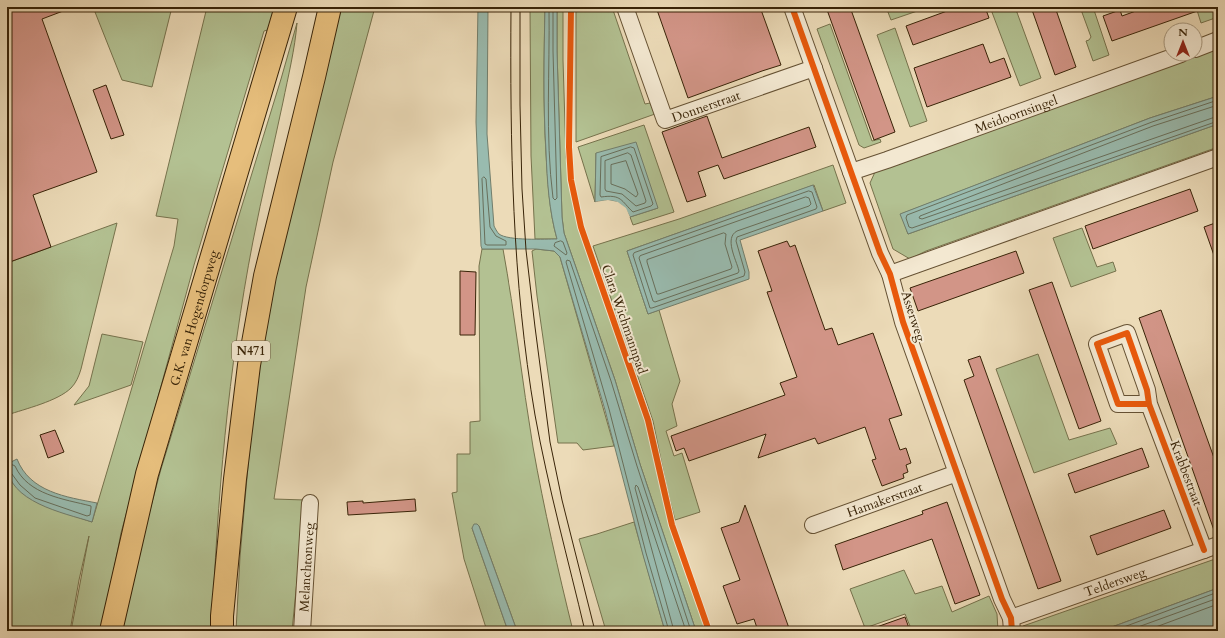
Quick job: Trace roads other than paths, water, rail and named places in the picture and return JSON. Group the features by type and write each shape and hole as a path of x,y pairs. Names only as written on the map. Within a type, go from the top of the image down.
{"main road":[{"name":"G.K. van Hogendorpweg","path":"111,631 147,474 286,7"},
{"name":"N471","path":"222,631 222,616 235,486 249,365 265,276 330,7"}],"street":[{"name":"Donnerstraat","path":"625,7 665,120 814,68"},
{"name":"Asserweg","path":"792,7 880,253 890,274 903,322 1012,624"},
{"path":"1203,46 1218,40"},
{"name":"Meidoornsingel","path":"851,172 894,158 1163,60"},
{"path":"890,274 1218,157"},
{"name":"Krabbestraat","path":"1149,404 1118,404 1097,344 1127,333 1147,390 1149,404 1211,547"},
{"name":"Hamakerstraat","path":"813,525 957,473"},
{"name":"Melanchtonweg","path":"302,631 310,503"},
{"name":"Teldersweg","path":"1012,624 1211,547"}],"water":[{"path":"478,7 488,7 487,134 494,226 499,234 510,238 557,239 550,206 548,184 544,79 545,7 557,7 562,217 564,233 615,380 640,464 696,631 665,631 643,555 605,410 560,257 554,251 536,249 482,249 476,122"},
{"path":"1218,96 1218,124 908,234 900,214 1150,118"},
{"path":"636,142 658,208 630,217 627,211 616,202 595,202 596,153"},
{"path":"813,185 823,211 740,240 749,272 749,279 648,314 627,251"},
{"path":"17,459 23,470 40,486 61,495 97,503 92,522 39,504 16,488 10,477 7,464"},
{"path":"474,524 479,526 517,631 508,631 472,528"},
{"path":"1218,588 1218,631 1101,631"}],"tram line":[{"path":"511,7 511,109 514,212 521,314 527,365 546,469 585,631"},
{"path":"520,7 522,189 526,250 535,327 550,442 562,500 595,631"}]}
